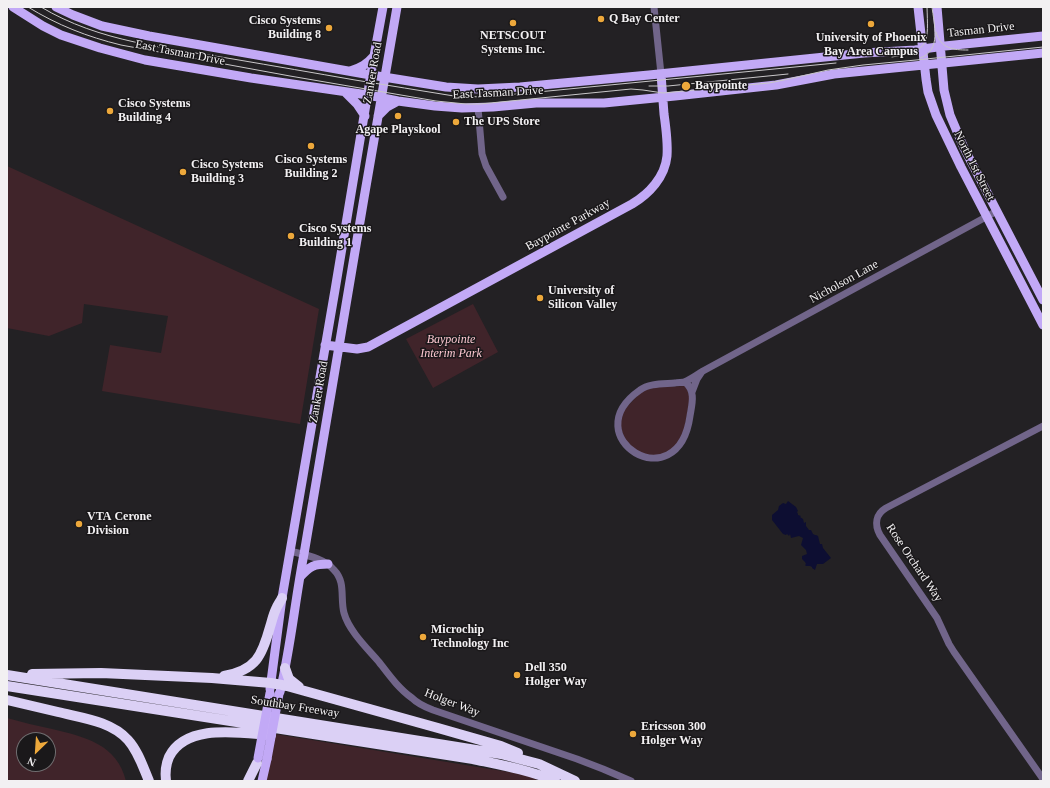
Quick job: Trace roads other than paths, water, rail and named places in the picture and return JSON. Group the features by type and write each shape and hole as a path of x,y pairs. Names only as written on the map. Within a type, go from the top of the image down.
{"highway":[{"path":"212,678 242,672 260,656 275,610 282,598"},
{"path":"285,668 287,677 291,682 315,694"},
{"path":"7,675 101,673 212,678 280,690 315,694 501,746 527,756 539,764"},
{"name":"Southbay Freeway","path":"7,675 470,748 539,764 575,781"},
{"path":"7,686 473,759 540,774 555,781"},
{"path":"7,690 223,724 288,736"},
{"path":"7,700 102,723 112,728 129,741 140,759 149,781"},
{"path":"166,781 166,768 168,760 177,745 185,739 191,737 207,733 221,732 288,736 331,741 498,768 544,781"},
{"path":"248,781 258,761"}],"main road":[{"name":"East Tasman Drive","path":"13,7 43,26 61,35 100,48 145,60 251,78 449,108 478,108 536,103 604,103 771,86 834,74 924,65"},
{"name":"East Tasman Drive","path":"56,7 73,15 117,30 349,72 446,87 493,89 520,87 922,49"},
{"name":"Zanker Road","path":"258,761 270,688 282,598 383,7"},
{"name":"Zanker Road","path":"262,781 268,759 285,668 299,578 397,7"},
{"name":"North 1st Street","path":"918,7 928,92 936,115 961,167 1043,325"},
{"name":"North 1st Street","path":"937,7 944,90 954,127 1043,300"},
{"name":"Tasman Drive","path":"922,49 1043,36"},
{"path":"924,65 1043,53"},
{"path":"349,72 364,66 374,56"},
{"path":"388,60 393,71 404,80"},
{"name":"Baypointe Parkway","path":"325,345 357,349 368,348 640,199 650,190 660,177 667,157 661,74"},
{"path":"344,92 358,104 365,116"},
{"path":"378,116 387,107 398,101"},
{"path":"299,578 312,566 328,564"}],"street":[{"name":"Baypointe Parkway","path":"654,7 661,74"},
{"path":"478,108 482,154 486,166 503,197"},
{"name":"Nicholson Lane","path":"703,371 697,379 692,392 689,420 685,436 676,449 668,455 658,458 648,458 631,450 618,433 618,416 629,399 641,389 655,385 685,382 703,371 997,211"},
{"path":"685,382 692,392"},
{"name":"Rose Orchard Way","path":"1043,426 882,510 876,519 876,525 877,530 938,618 954,652 1043,779"},
{"name":"Holger Way","path":"290,551 321,560 334,569 340,579 342,586 342,606 351,628 401,689 411,698 433,710 577,759 631,781"},
{"name":"Zanker Road","path":"253,781 258,761"}],"tram line":[{"path":"28,7 73,30 121,45 436,101 466,104 480,104 631,89 663,93 769,83 828,70 863,65 1043,47"},
{"path":"41,7 63,19 86,28 134,42 454,96 483,97 507,95 836,63"},
{"path":"892,57 914,52 924,43 927,37 927,7"},
{"path":"920,58 927,54 934,43 935,29 932,7"},
{"path":"936,32 938,38 944,45 957,50 968,50"},
{"path":"649,86 668,86 788,74"}],"place":[{"name":"Q Bay Center","path":"601,19"},
{"name":"NETSCOUT Systems Inc.","path":"513,23"},
{"name":"University of Phoenix Bay Area Campus","path":"871,24"},
{"name":"Cisco Systems Building 8","path":"329,28"},
{"name":"Baypointe","path":"686,86"},
{"name":"Cisco Systems Building 4","path":"110,111"},
{"name":"Agape Playskool","path":"398,116"},
{"name":"The UPS Store","path":"456,122"},
{"name":"Cisco Systems Building 2","path":"311,146"},
{"name":"Cisco Systems Building 3","path":"183,172"},
{"name":"Cisco Systems Building 1","path":"291,236"},
{"name":"University of Silicon Valley","path":"540,298"},
{"name":"VTA Cerone Division","path":"79,524"},
{"name":"Microchip Technology Inc","path":"423,637"},
{"name":"Dell 350 Holger Way","path":"517,675"},
{"name":"Ericsson 300 Holger Way","path":"633,734"}],"park label":[{"name":"Baypointe Interim Park","path":"451,347"}]}
